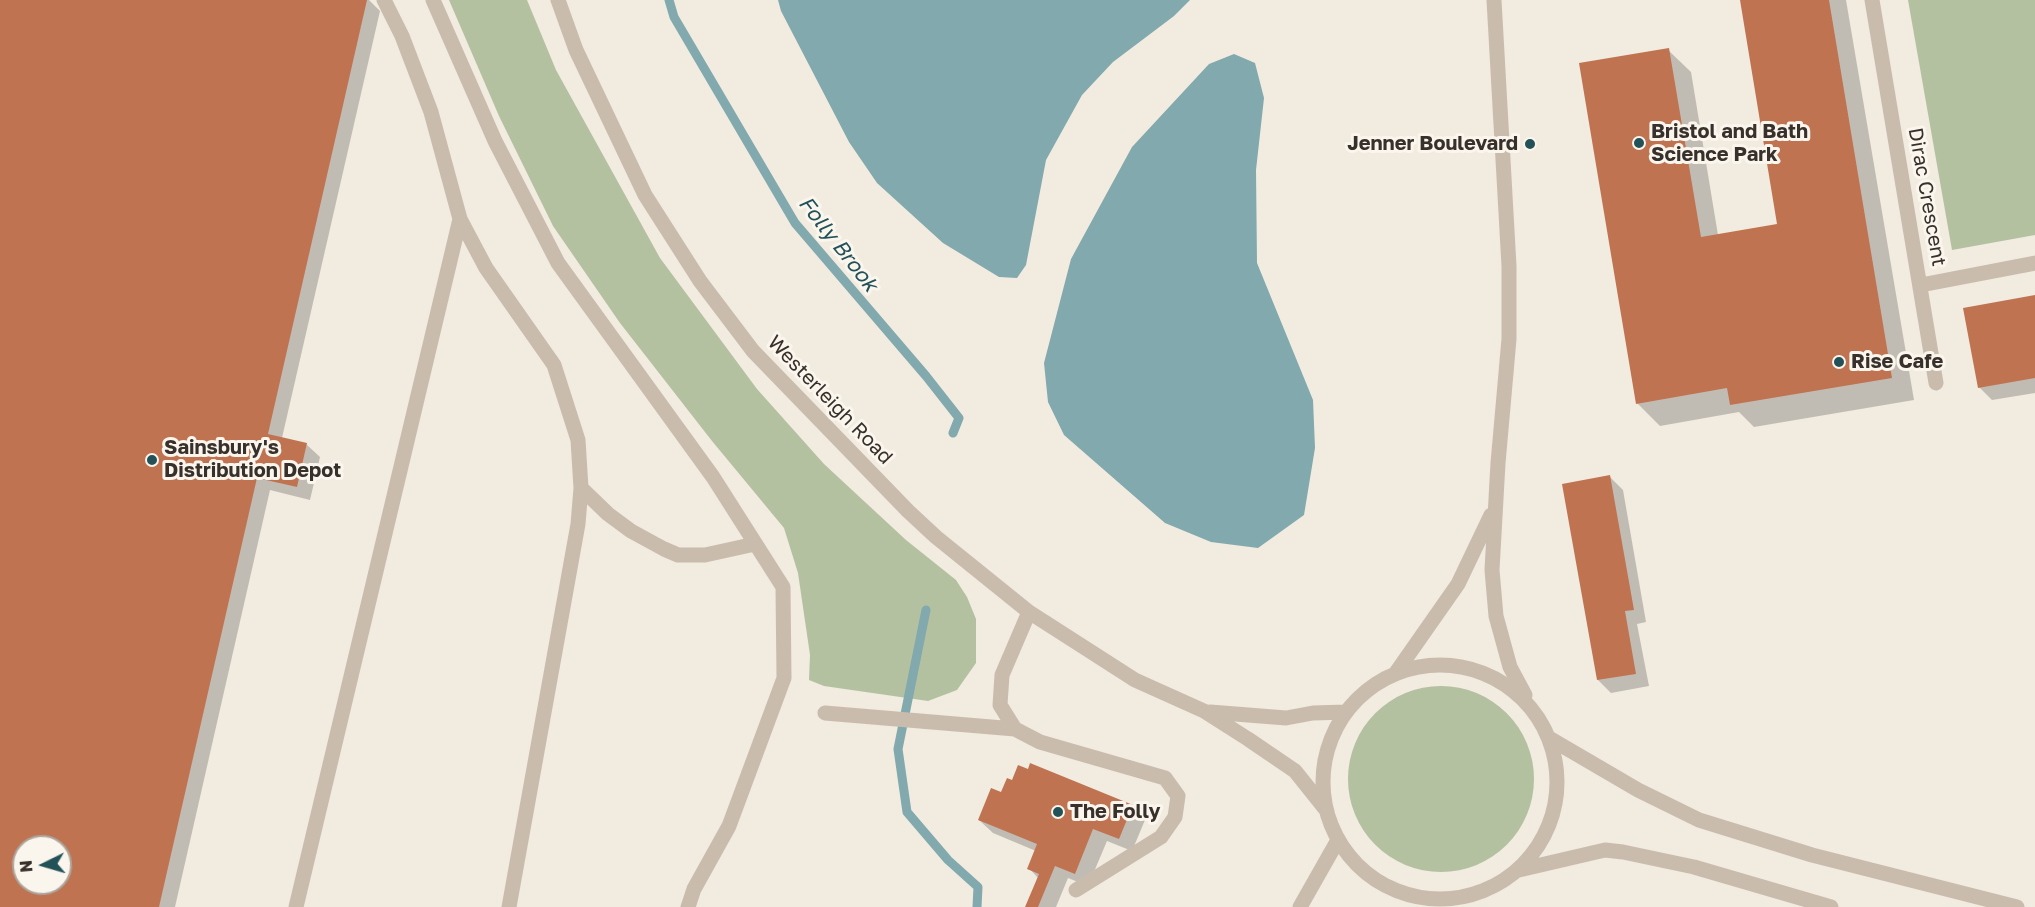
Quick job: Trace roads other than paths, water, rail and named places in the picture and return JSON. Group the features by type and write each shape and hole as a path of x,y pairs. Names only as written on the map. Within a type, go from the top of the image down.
{"street":[{"path":"384,0 402,36 431,112 460,219 486,268 554,365 578,440 581,488 575,546 509,907"},
{"path":"433,0 495,141 558,263 713,477 783,587 784,678 729,826 694,889 688,907"},
{"name":"Westerleigh Road","path":"558,0 576,50 645,195 700,281 753,351 908,511 936,537 1029,612 1135,680 1204,711 1295,771 1327,811"},
{"path":"1440,907 1459,898 1491,888 1519,870 1542,842 1555,809 1557,773 1549,738 1510,667 1496,616 1492,570 1509,339 1509,266 1494,0"},
{"name":"Dirac Crescent","path":"1872,0 1921,285 2035,263"},
{"path":"296,907 460,219"},
{"path":"1921,285 1936,383"},
{"path":"581,488 608,514 631,531 678,555 705,555 756,544"},
{"path":"1395,674 1458,584 1495,506"},
{"path":"1015,729 1000,705 1002,675 1029,612"},
{"path":"1459,898 1431,899 1403,894 1377,881 1355,863 1338,840 1327,811 1323,776 1330,742 1346,712 1368,689 1395,674 1424,666 1454,665 1484,673 1510,687 1532,708"},
{"name":"Westerleigh Road","path":"1204,711 1286,718 1313,713 1346,712"},
{"path":"825,713 1015,729 1040,742 1165,778 1178,796 1175,817 1161,837 1076,890"},
{"path":"1549,738 1638,790 1699,820 1812,855 2017,907"},
{"path":"1300,907 1338,840"},
{"path":"1519,870 1605,850 1623,852 1694,867 1831,907"}],"water":[{"path":"778,0 1190,0 1174,16 1113,62 1082,95 1046,160 1026,265 1017,278 999,277 943,243 877,183 849,142 781,11"},
{"path":"1234,54 1255,63 1264,98 1256,170 1257,263 1313,400 1315,448 1304,515 1258,548 1211,542 1165,523 1064,435 1048,402 1044,363 1071,259 1132,147 1209,64"}],"waterway":[{"name":"Folly Brook","path":"669,0 674,17 795,223 959,418 953,433"},
{"name":"Folly Brook","path":"926,610 898,749 907,812 948,860 978,887 977,907"}],"place":[{"name":"Bristol and Bath Science Park","path":"1639,143"},
{"name":"Jenner Boulevard","path":"1530,144"},
{"name":"Rise Cafe","path":"1839,362"},
{"name":"Sainsbury's Distribution Depot","path":"152,460"},
{"name":"The Folly","path":"1058,812"}]}
